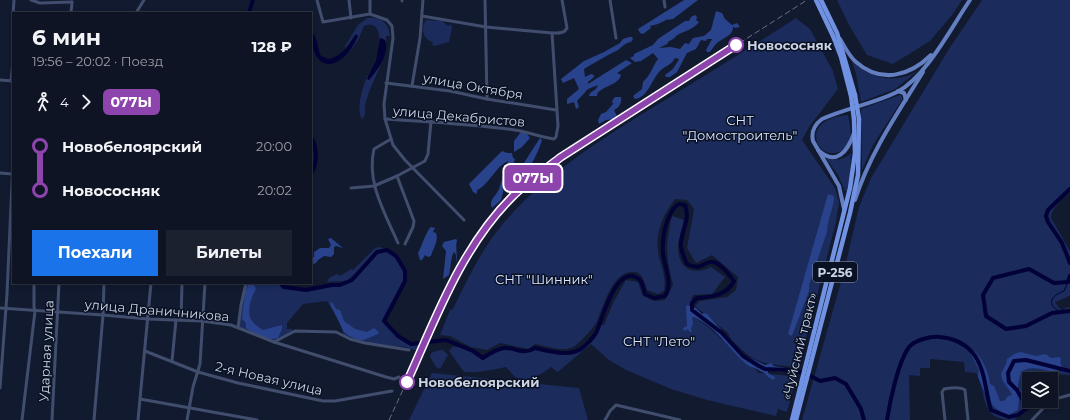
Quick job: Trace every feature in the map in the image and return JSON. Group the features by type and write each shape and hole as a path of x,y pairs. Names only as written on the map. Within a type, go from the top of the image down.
{"highway":[{"name":"«Чуйский тракт»","path":"792,420 858,175 857,119 853,95 837,33 816,0"},
{"name":"«Чуйский тракт»","path":"821,0 853,95"},
{"name":"«Чуйский тракт»","path":"848,213 854,165 855,130 857,119"},
{"name":"«Чуйский тракт»","path":"796,420 803,383"}],"main road":[{"path":"848,213 871,158 932,56 970,0"},
{"path":"837,33 848,53 856,62 878,74 892,76 915,69 938,47"},
{"path":"848,213 839,186 814,145 812,135 813,129 822,119 898,91 915,78 932,56"},
{"path":"898,91 904,93 906,100"},
{"path":"814,145 824,155 839,155 848,148 855,130"}],"street":[{"path":"13,12 14,0"},
{"path":"31,0 40,2 72,1 71,12"},
{"path":"137,12 144,0"},
{"path":"317,0 323,22 370,14 387,20 392,26 393,38 384,104 385,119 391,139 399,153 464,220"},
{"path":"349,0 351,18"},
{"path":"370,0 370,14"},
{"path":"412,86 420,38 423,0"},
{"path":"485,0 487,99"},
{"path":"422,16 486,27 562,33 568,28 562,0"},
{"path":"610,0 616,38"},
{"path":"664,0 665,7"},
{"path":"552,33 556,110"},
{"path":"0,80 12,81"},
{"name":"улица Октября","path":"386,83 450,91 487,99 556,110"},
{"name":"улица Декабристов","path":"385,119 431,121 513,129 554,139 558,132 556,110"},
{"path":"351,188 374,186 414,168 425,160 428,154 431,121"},
{"path":"391,139 374,148 372,156 374,186 398,243"},
{"path":"0,173 12,174 6,308 0,388"},
{"path":"397,176 414,221 413,227 405,244"},
{"path":"22,420 35,311 34,284"},
{"name":"Ударная улица","path":"52,420 59,284"},
{"path":"94,420 103,314 104,284"},
{"path":"138,420 151,284"},
{"path":"181,320 182,284"},
{"path":"187,420 188,406 200,364 205,284"},
{"path":"238,328 246,284"},
{"name":"улица Драничникова","path":"0,308 103,314 148,319 202,321 238,328 274,342 386,377 394,379 399,377"},
{"path":"172,361 176,320"},
{"path":"274,342 295,331 336,332 350,339 365,343 409,350"},
{"name":"2-я Новая улица","path":"145,351 198,372 323,401 335,401 392,391"},
{"path":"945,420 942,392 944,389 948,388 959,388 965,390 968,420"},
{"path":"1058,399 1070,395"},
{"path":"140,398 257,420"},
{"path":"605,420 610,410 616,406 680,420"},
{"path":"1032,420 1043,408"}],"green space":[{"path":"837,0 962,0 952,15 930,41 893,64 867,55 849,25"},
{"path":"982,0 1070,0 1070,192 1055,207 1051,218 1070,251 1070,295 1055,302 1059,308 1064,311 1065,308 1070,307 1070,375 1058,374 1058,372 1022,372 1022,408 1028,408 1014,420 1003,419 995,416 989,411 976,373 965,372 964,362 930,359 930,368 920,368 920,376 909,375 910,420 802,420 844,271 859,207 871,178 949,49"},
{"path":"367,18 376,18 384,22 388,28 390,36 386,36 386,42 380,38 379,41 378,31 374,26 364,26 358,40 347,55 356,40 355,35 345,49 345,46 358,25"},
{"path":"796,18 810,29 833,71 838,89 809,127 802,140 835,188 839,202 836,222 787,412 778,409 776,416 707,400 671,389 626,370 609,360 591,344 559,371 557,372 551,367 539,375 529,379 520,379 515,377 506,367 480,372 464,372 449,351 452,347 464,348 483,358 492,352 504,348 517,351 536,350 555,354 577,352 598,331 601,325 604,325 613,303 626,280 638,282 643,296 654,301 665,300 673,285 667,250 672,216 684,220 679,238 678,249 681,262 684,266 693,271 704,270 711,267 725,277 712,294 693,295 687,312 707,326 759,373 792,376 793,367 770,364 751,357 734,342 728,333 695,306 700,301 727,297 736,290 738,277 712,255 696,263 687,248 694,209 687,200 675,199 666,212 658,233 658,249 663,270 664,291 658,294 647,290 642,277 638,273 631,272 624,274 618,278 613,285 594,326 575,346 561,349 535,344 529,349 500,343 487,350 471,347 450,336 440,335 450,310 453,309 487,245 502,225 539,187 559,170 603,139"},
{"path":"426,20 442,21 448,26 451,24 452,29 449,42 434,46 432,45 433,42 427,39 423,30"},
{"path":"852,61 867,72 884,78 911,75 919,70 895,89 861,102"},
{"path":"382,62 365,104 365,114 362,119 359,108 365,81 370,71 368,76 369,80"},
{"path":"900,95 902,100 873,145 862,170 861,109"},
{"path":"848,115 851,132 847,145 843,150 837,153 825,152 817,142 817,130 824,122 828,120 838,116"},
{"path":"851,153 850,176 847,191 845,191 838,175 826,158 839,159"},
{"path":"378,247 384,248 376,251 347,281 327,282 329,278 337,274 340,276 351,269 353,270 374,249"},
{"path":"387,250 396,256 405,271 404,283 400,293 384,321 404,342 410,345 421,345 418,351 405,347 381,346 344,336 339,320 327,301 303,304 287,323 287,329 292,329 293,332 274,342 238,328 246,284 281,284 284,287 306,290 332,285 341,285 352,280 377,252"},
{"path":"443,350 448,355 440,369 436,367 430,357 431,353"},
{"path":"432,373 579,388 588,420 409,420"}],"shaded area":[{"path":"684,0 698,0 673,19 650,26 651,28 643,34 640,33 638,29"},
{"path":"716,11 722,13 725,19 732,25 737,23 740,27 735,28 733,26 730,35 716,44 710,52 707,52 706,50 712,39 707,39 706,41 701,40 696,49 687,53 677,72 670,77 666,77 665,75 673,69 679,59 675,58 672,63 663,68 656,75 646,92 639,98 635,99 633,96 642,89 643,82 648,77 658,59 653,53 641,61 635,62 630,58 634,56 634,54 653,45 658,39 685,21 689,21 691,17 695,15 697,17 696,20 699,22 695,26 659,48 671,47 680,49 685,43 689,44 693,38 704,36 711,30"},
{"path":"312,32 321,56 329,59 342,52 356,34 358,36 344,57 336,62 328,64 322,62 316,56 312,45"},
{"path":"632,37 633,39 631,42 584,69 585,77 591,74 594,75 588,84 626,60 632,63 617,73 621,75 620,78 599,91 597,96 589,96 598,85 588,89 577,101 579,107 576,109 574,102 567,104 567,99 579,89 574,78 563,83 561,79 584,61 604,52 620,43 623,39"},
{"path":"380,38 385,40 385,56 369,80 367,79 376,61"},
{"path":"615,97 621,97 620,105 614,110 617,116 616,119 606,120 599,124 598,120 601,114 606,112 613,104 612,101"},
{"path":"521,132 527,134 530,138 522,147 514,152 514,141"},
{"path":"540,138 542,140 539,150 527,171 520,178 518,177 518,172"},
{"path":"502,151 512,153 513,158 515,159 506,180 501,200 492,208 491,202 499,189 508,161 499,167 485,184 477,190 477,194 473,192 469,184"},
{"path":"828,194 834,196 827,232 809,285 809,291 792,336 788,334"},
{"path":"431,227 435,228 433,232 436,233 437,239 431,256 428,257 425,255 422,260 420,260 418,253 427,232"},
{"path":"331,238 343,248 336,246 334,247 334,254 331,257 324,256 312,265 314,252 320,248 329,248 331,245 328,239"},
{"path":"456,239 457,257 456,263 456,255 454,252 449,275 443,279 446,251 442,246 444,242"},
{"path":"249,284 254,284 256,289 252,297 249,315 255,324 263,330 282,325 278,338 265,338 246,328 246,323 242,319 245,293"},
{"path":"332,302 336,309 340,310 344,321 355,329 367,332 374,328 379,332 378,334 364,340 359,340 349,336 344,332 330,304"},
{"path":"687,305 696,308 702,314 707,314 744,355 765,365 771,363 774,366 791,369 790,371 781,372 768,370 768,373 775,377 774,380 770,378 766,374 746,364 716,332 702,321 694,317 692,318 692,332 688,329 684,331 683,328 687,326"},
{"path":"973,350 984,365 990,384 994,386 1000,401 1004,401 1008,396 1012,395 1002,380 1001,373 1007,359 1016,353 1021,352 1036,356 1046,354 1051,358 1060,357 1060,363 1062,366 1057,372 1029,368 1021,372 1018,388 1022,392 1022,395 1019,400 1018,410 1009,415 1002,413 989,400 978,377 979,370 971,354"}],"waterway":[{"path":"249,12 253,0"},
{"path":"312,139 315,146 316,155 315,165 312,172"},
{"path":"1070,189 1048,210 1046,216 1048,222 1062,243 1070,263"},
{"path":"281,284 284,287 306,290 340,285 352,280 377,252 387,250 396,256 401,264 405,271 405,281 384,321 398,336 411,344 446,340 473,351 483,358 490,353 504,348 523,351 535,348 558,353 570,353 581,349 595,335 609,299 619,282 625,277 632,276 638,278 642,283 645,294 654,298 665,296 668,286 668,276 663,254 664,229 673,209 679,204 685,205 687,215 681,248 687,264 697,267 710,262 716,263 725,270 734,281 731,286 723,292 713,296 697,298 692,303 692,310 722,333 743,356 765,369 788,370 805,373 820,381 835,378 846,384 861,409 864,420"},
{"path":"1070,276 1068,282 1054,283 1029,269 993,278 983,295 986,316 1006,329 1026,326 1052,313 1070,311"},
{"path":"1061,312 1053,306 1052,301 1056,295 1064,291 1068,282"},
{"path":"887,420 901,362 909,347 915,342 923,339 936,337 949,338 969,349 977,358 983,373 991,410 1009,417 1018,415 1027,408 1017,390 1009,382 1008,373 1014,361 1026,360 1070,371"}],"railway":[{"path":"389,420 455,278 486,227 512,197 561,157 807,0"}],"train":[{"name":"077Ы","path":"407,382 450,285 470,250 490,222 511,198 534,176 561,157 736,45"}],"place":[{"name":"Новососняк","path":"736,45"},
{"name":"Новобелоярский","path":"407,382"}],"park label":[{"name":"СНТ \"Домостроитель\"","path":"740,128"},
{"name":"СНТ \"Шинник\"","path":"544,279"},
{"name":"СНТ \"Лето\"","path":"659,341"}]}
